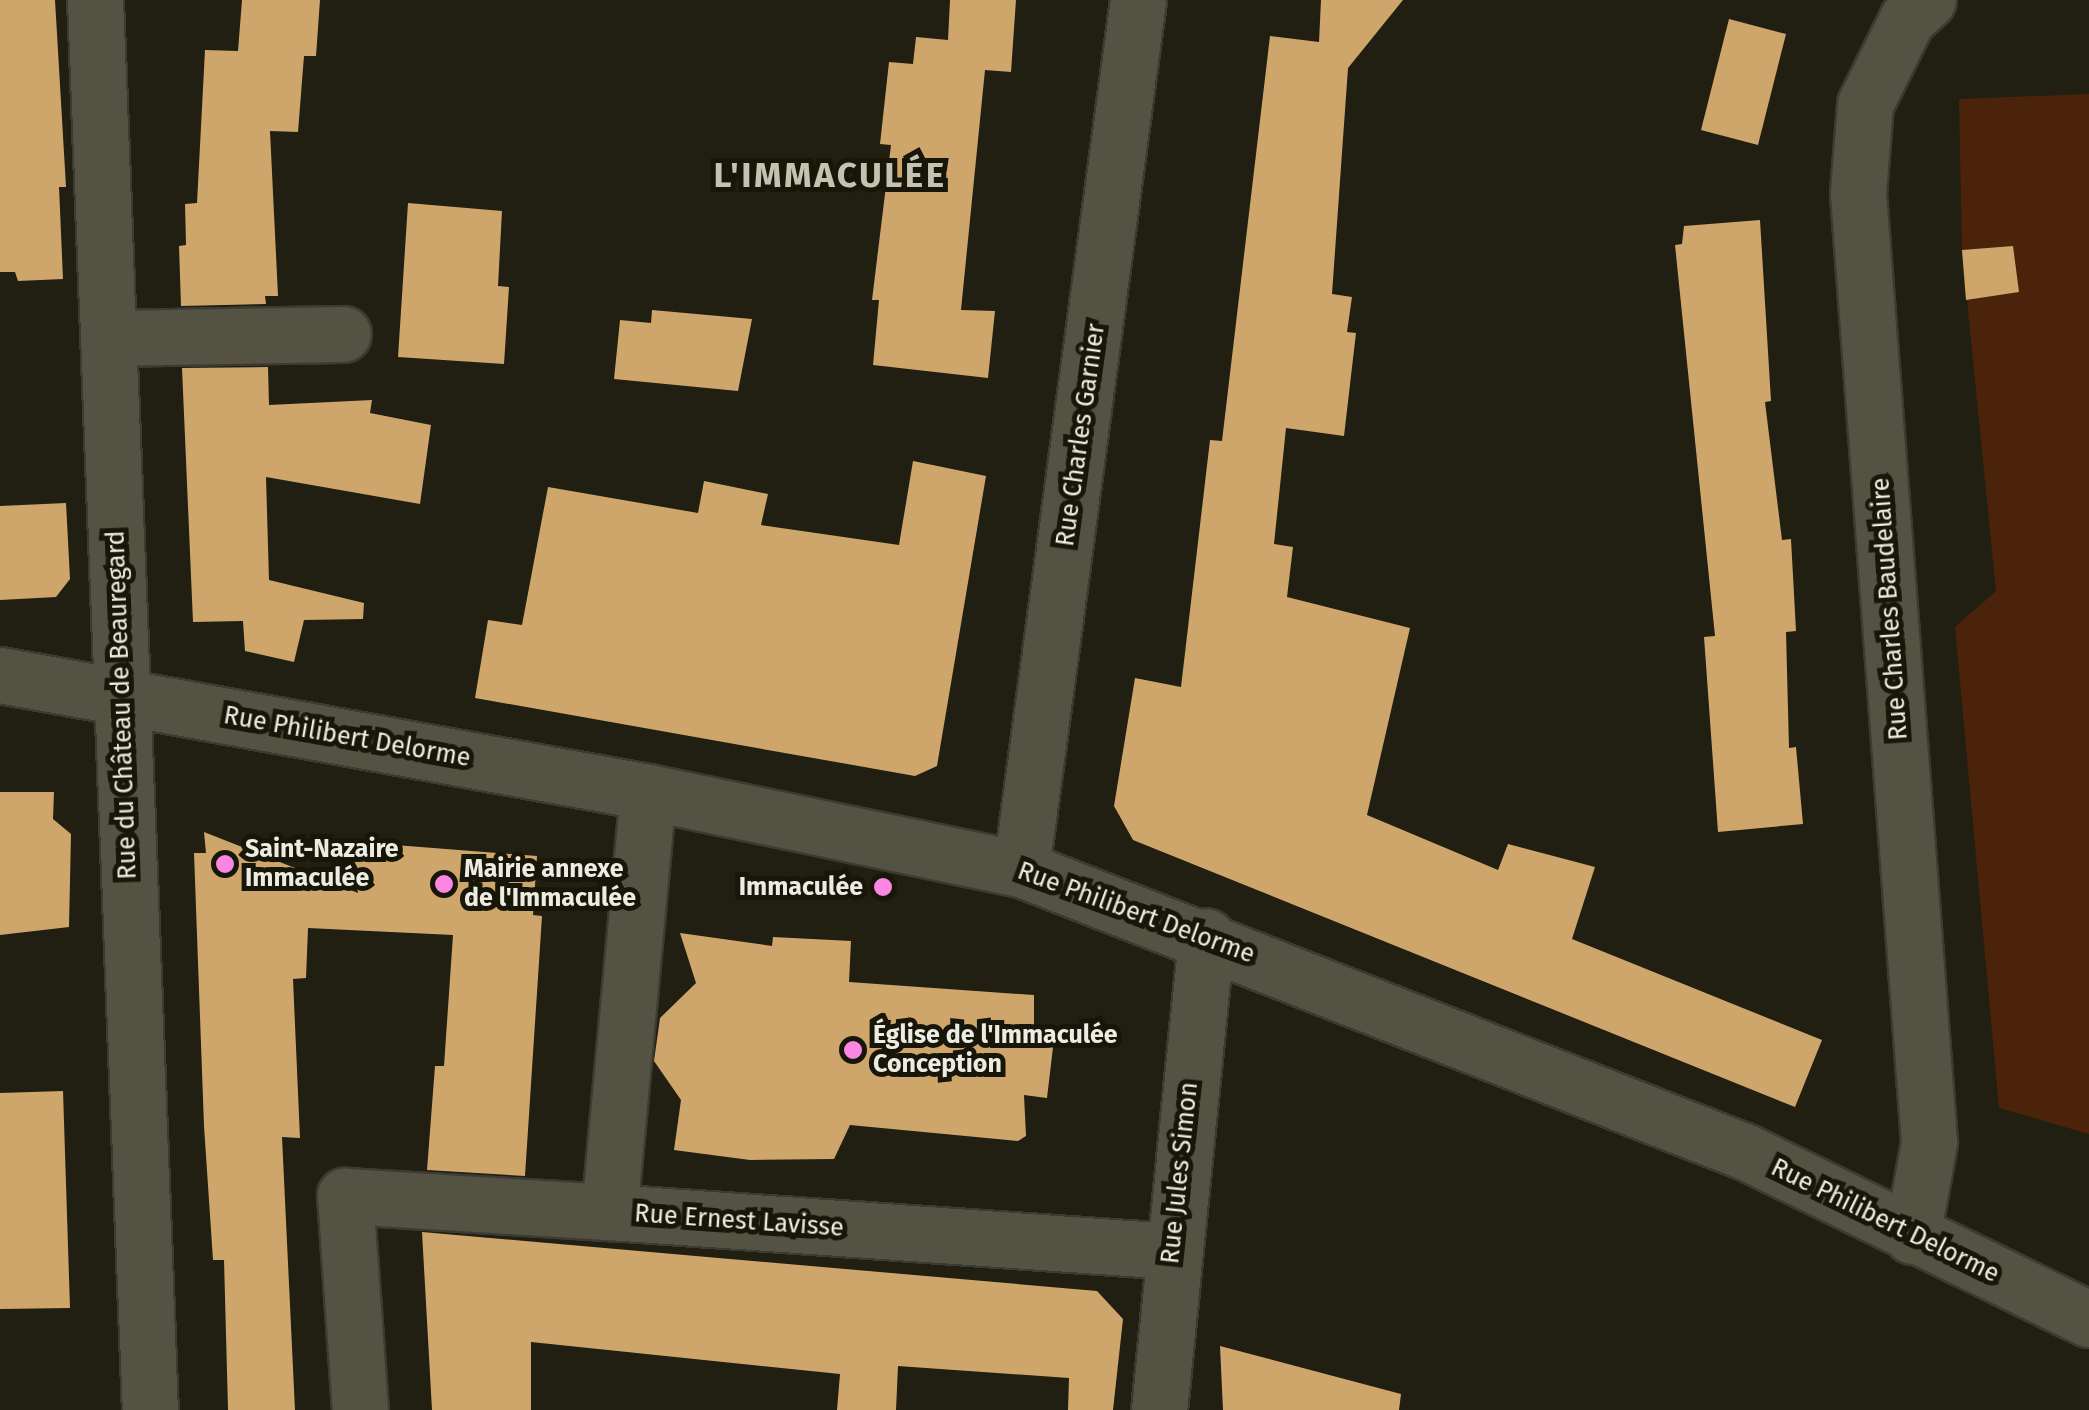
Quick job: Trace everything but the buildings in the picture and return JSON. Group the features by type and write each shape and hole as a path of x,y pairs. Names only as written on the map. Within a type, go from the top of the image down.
{"street":[{"name":"Rue du Château de Beauregard","path":"95,0 150,1410"},
{"name":"Rue Charles Garnier","path":"1020,869 1138,0"},
{"name":"Rue Charles Baudelaire","path":"1912,1236 1929,1142 1858,193 1865,104 1907,19 1928,0"},
{"path":"108,338 343,334"},
{"name":"Rue Philibert Delorme","path":"0,674 123,700 648,792 1020,869 1206,936 1746,1152 2089,1319"},
{"name":"Rue Ernest Lavisse","path":"648,792 608,1212 1171,1252"},
{"name":"Rue Jules Simon","path":"1159,1410 1171,1252 1206,936"},
{"path":"360,1410 345,1196 608,1212"}],"shaded area":[{"path":"2089,94 2089,1134 1999,1108 1955,627 1996,591 1962,250 1959,99"}],"place":[{"name":"Saint-Nazaire Immaculée","path":"225,864"},
{"name":"Mairie annexe de l'Immaculée","path":"444,884"},
{"name":"Immaculée","path":"883,887"},
{"name":"Église de l'Immaculée Conception","path":"853,1050"}],"district":[{"name":"L'IMMACULÉE","path":"830,175"}]}
